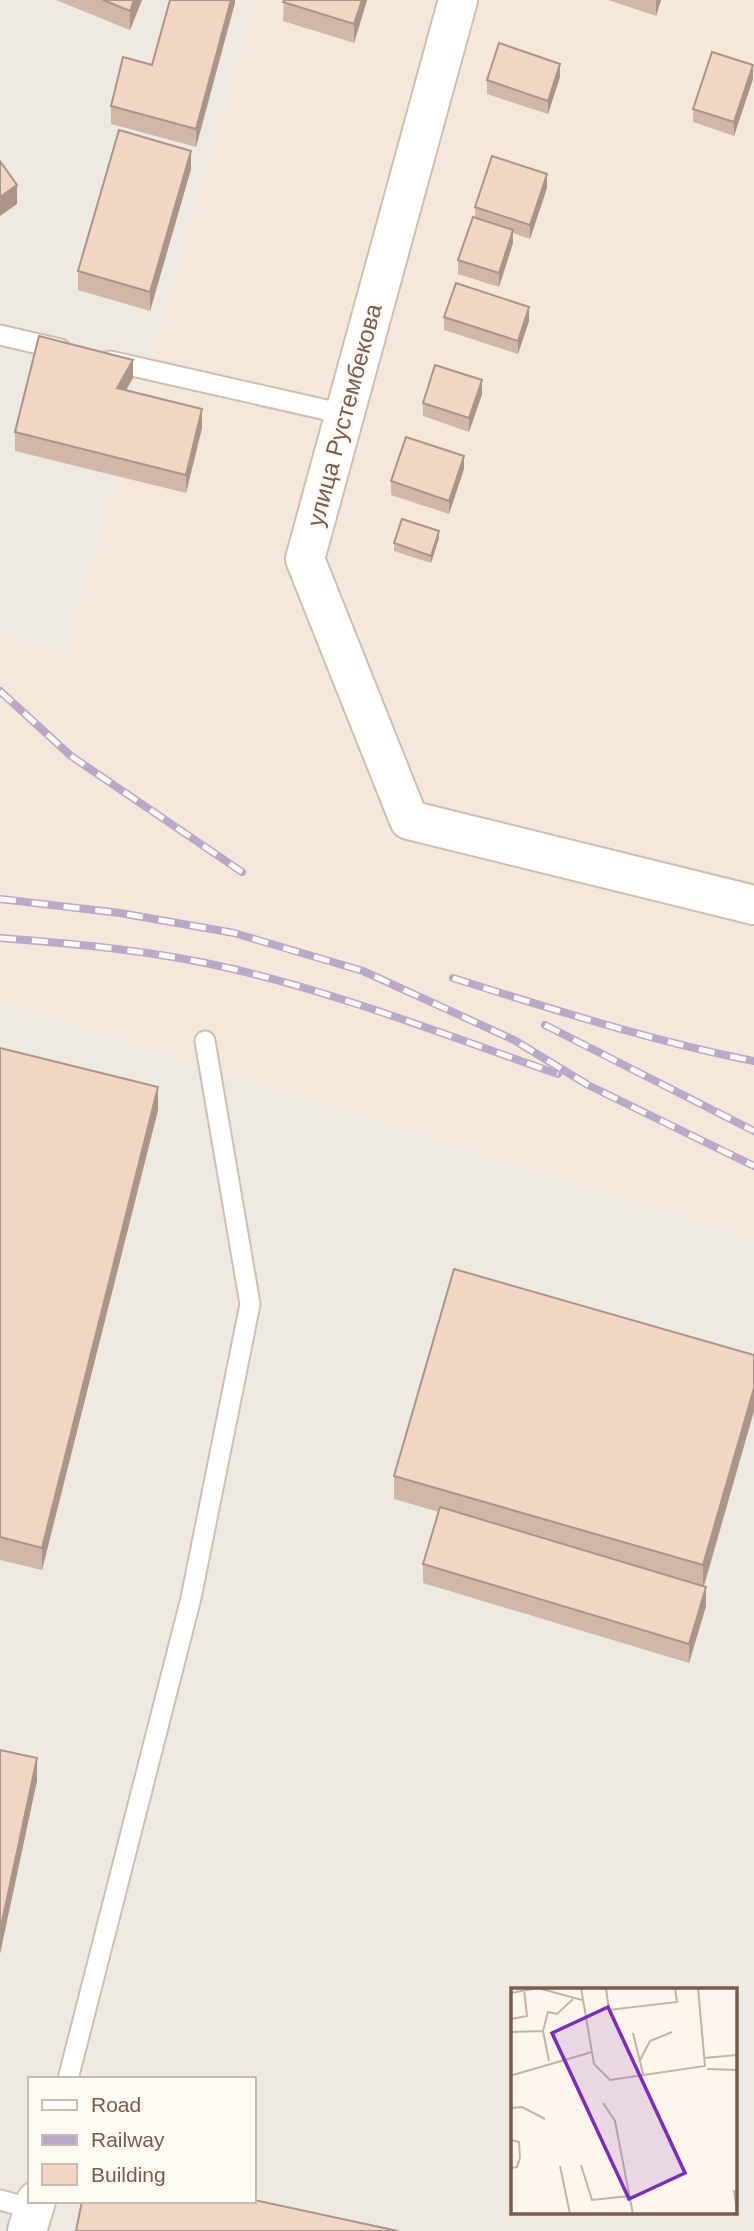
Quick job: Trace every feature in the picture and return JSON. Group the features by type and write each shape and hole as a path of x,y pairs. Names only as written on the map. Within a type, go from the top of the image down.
{"street":[{"name":"улица Рустембекова","path":"458,0 305,559 409,820 754,905"}],"lane":[{"path":"0,335 345,414"},
{"path":"69,2077 191,1598 250,1304 205,1041"}],"shaded area":[{"path":"0,0 754,0 754,2231 0,2231"},
{"path":"0,0 256,0 66,653 0,633"},
{"path":"0,1002 754,1240 754,2231 0,2231"}],"building":[{"path":"103,0 134,0 130,11"},
{"path":"170,0 231,0 196,129 111,106 123,57 152,65"},
{"path":"362,0 354,24 283,2"},
{"path":"499,43 560,64 548,101 487,80"},
{"path":"712,52 753,65 734,122 693,109"},
{"path":"119,130 191,151 150,292 78,271"},
{"path":"492,156 547,174 530,225 475,207"},
{"path":"0,161 17,185 0,197"},
{"path":"473,217 513,230 499,273 458,260"},
{"path":"456,283 529,307 518,341 444,317"},
{"path":"39,336 133,360 117,388 202,409 186,475 15,432"},
{"path":"435,365 482,380 469,418 423,403"},
{"path":"406,437 464,456 449,501 391,481"},
{"path":"402,519 439,531 431,556 394,543"},
{"path":"0,1048 158,1087 42,1548 0,1537"},
{"path":"454,1269 754,1355 754,1388 703,1565 394,1476"},
{"path":"440,1507 706,1587 689,1644 423,1564"},
{"path":"0,1750 37,1758 0,1931"},
{"path":"256,2200 398,2231 76,2231 82,2203 256,2203"}],"railway":[{"path":"0,691 71,756 242,872"},
{"path":"0,899 120,913 234,933 363,971 514,1040 588,1085 754,1166"},
{"path":"0,938 146,953 233,969 356,1004 558,1074"},
{"path":"453,978 640,1034 754,1061"},
{"path":"545,1025 754,1131"}]}
